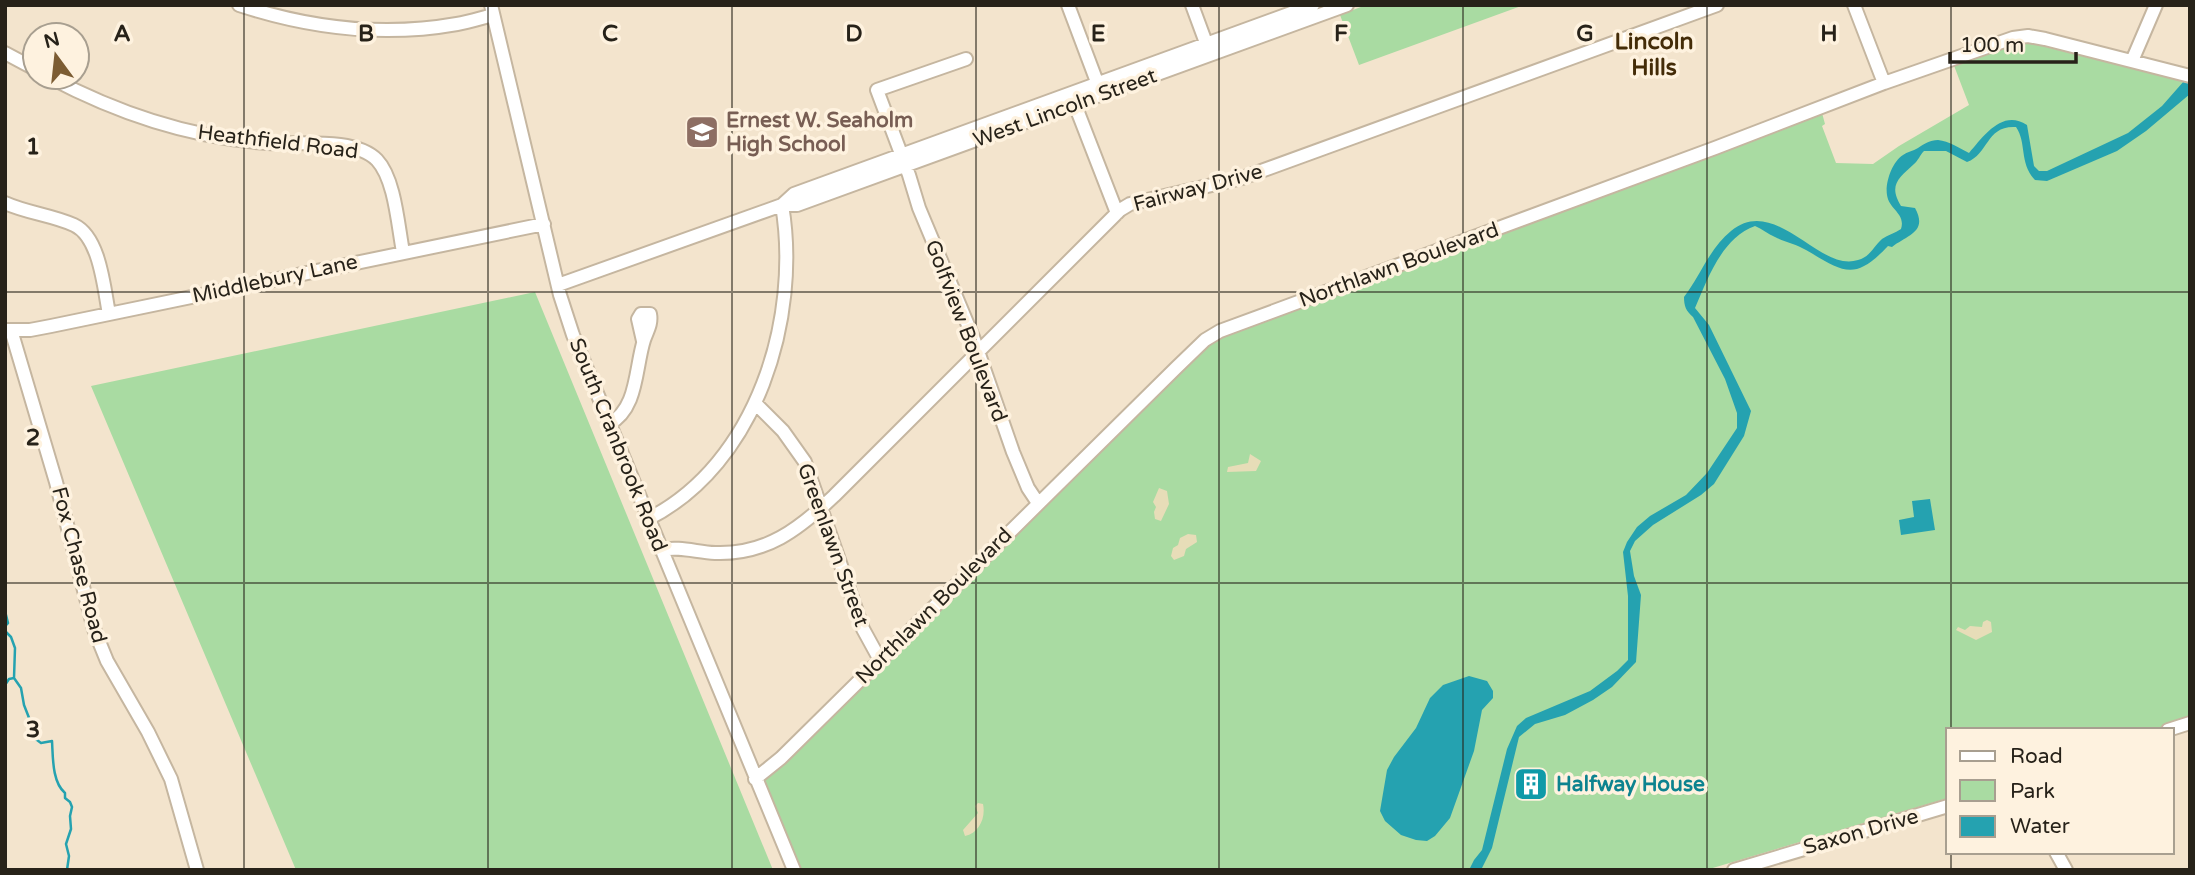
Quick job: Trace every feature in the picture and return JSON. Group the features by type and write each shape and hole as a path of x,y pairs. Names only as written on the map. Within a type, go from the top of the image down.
{"street":[{"path":"239,5 295,20 360,30 422,29 459,24 492,10"},
{"path":"1068,5 1099,89"},
{"path":"1192,5 1208,49"},
{"name":"West Lincoln Street","path":"558,285 782,205 794,194 904,161 1317,9 1347,5"},
{"name":"Fairway Drive","path":"661,550 677,548 721,553 751,550 785,537 822,507 1117,213 1137,202 1214,186 1251,175 1717,5"},
{"path":"1854,5 1884,83"},
{"path":"2132,61 2156,5"},
{"name":"South Cranbrook Road","path":"492,10 558,285 573,335 794,870"},
{"name":"Northlawn Boulevard","path":"755,779 781,758 1175,368 1220,331 2004,40 2022,37 2045,39 2190,76"},
{"path":"5,53 21,62"},
{"name":"Golfview Boulevard","path":"966,59 877,90 919,208 978,352 1020,471 1038,503"},
{"name":"Heathfield Road","path":"79,91 121,111 185,130 230,139 336,145 355,147 367,152 382,166 387,178 403,252"},
{"path":"1073,99 1117,213"},
{"path":"5,203 74,225 89,236 96,254 109,314"},
{"path":"648,519 677,502 700,480 738,433 755,403 770,364 783,315 786,264 782,205"},
{"name":"Middlebury Lane","path":"8,330 51,326 544,224"},
{"name":"Fox Chase Road","path":"8,330 56,482 94,629 107,661 171,779 197,870"},
{"path":"609,424 621,416 630,398 636,382 643,341"},
{"name":"Greenlawn Street","path":"755,403 800,453 822,507 863,629 880,660"},
{"name":"Saxon Drive","path":"1734,870 1946,807"},
{"path":"2057,854 2066,870"}],"green space":[{"path":"1366,5 1524,5 1359,65 1340,15"},
{"path":"2026,42 2190,83 2190,726 2174,730 1946,728 1946,799 1706,870 798,870 760,777 1207,334 1822,113 1825,124 1822,126 1836,163 1873,164 1969,105 1953,63"},
{"path":"535,292 773,870 296,870 91,386"}],"sand":[{"path":"1250,454 1261,461 1256,471 1227,472 1228,467 1248,463"},
{"path":"1159,488 1167,491 1169,504 1161,521 1155,519 1156,507 1153,502"},
{"path":"1188,534 1196,535 1197,542 1186,549 1184,556 1174,560 1171,556 1173,548 1178,545 1180,538"},
{"path":"1987,620 1991,622 1992,632 1976,640 1956,630 1958,627 1965,630 1970,626 1982,627"},
{"path":"978,803 983,804 982,819 974,832 965,836 963,830 978,813 975,806"}],"water":[{"path":"2184,81 2190,83 2190,94 2146,131 2117,151 2047,181 2035,180 2030,173 2016,127 1999,130 1980,153 1967,162 1946,151 1924,151 1895,187 1901,206 1915,208 1918,228 1910,236 1892,247 1888,246 1866,265 1857,269 1848,270 1830,264 1755,226 1743,232 1725,249 1695,308 1709,325 1751,411 1744,436 1714,484 1653,525 1635,541 1630,551 1634,576 1641,595 1636,662 1612,687 1593,700 1565,715 1535,724 1519,737 1492,848 1481,870 1469,870 1482,850 1507,749 1517,726 1526,718 1590,691 1628,660 1628,596 1623,552 1627,542 1637,527 1650,516 1686,495 1707,473 1737,428 1737,413 1725,379 1684,300 1711,254 1724,238 1748,222 1764,222 1781,227 1828,256 1843,261 1862,259 1882,239 1901,229 1901,219 1888,200 1887,190 1893,168 1905,154 1927,142 1938,140 1969,153 1994,127 2010,120 2027,125 2034,166 2039,171 2047,171 2128,133 2162,106"},
{"path":"1930,499 1935,530 1901,535 1899,520 1914,517 1912,501"},
{"path":"1469,676 1487,681 1493,691 1493,698 1482,710 1474,751 1450,818 1435,836 1427,841 1401,835 1385,821 1380,811 1387,770 1416,728 1430,698 1443,685"}],"waterway":[{"path":"5,611 8,623 5,626"},
{"path":"5,631 11,637 15,648 14,678 21,688 33,728 33,737 41,743 52,741 55,776 72,807 71,829 66,844 69,856 67,870"},
{"path":"5,685 9,679 14,678"}],"place":[{"name":"Ernest W. Seaholm High School","path":"702,132"},
{"name":"Halfway House","path":"1531,784"}],"district":[{"name":"Lincoln Hills","path":"1654,55"}]}
